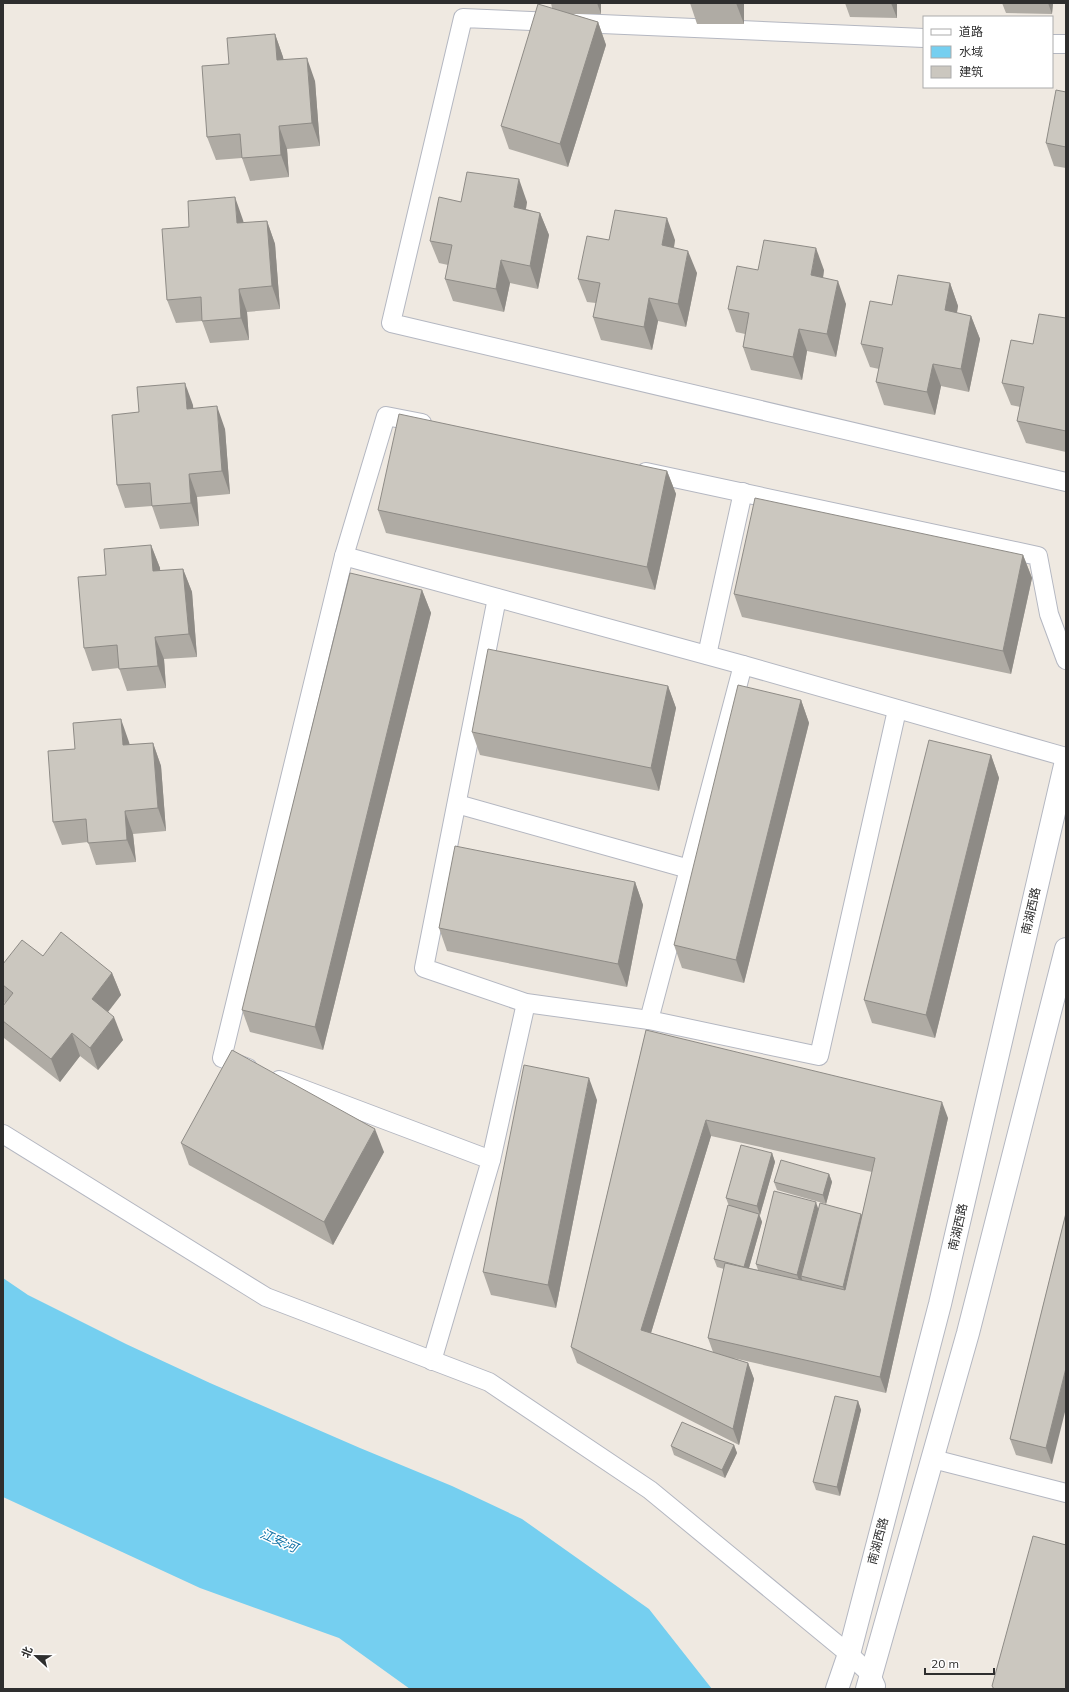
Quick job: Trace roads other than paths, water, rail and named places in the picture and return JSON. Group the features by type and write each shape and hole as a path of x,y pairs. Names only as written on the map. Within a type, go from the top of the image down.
{"main road":[{"name":"南湖西路","path":"837,1689 849,1654 940,1304 1066,761"},
{"path":"872,1684 968,1333 1066,950"}],"street":[{"path":"923,38 463,18 391,323 1066,482"},
{"path":"1053,44 1066,44"},
{"path":"441,427 386,416 344,556 222,1058 491,1160"},
{"path":"627,467 1038,556 1049,614 1066,660"},
{"path":"707,655 743,492"},
{"path":"344,556 743,665 1066,757"},
{"path":"498,598 424,968 526,1003 649,1020 819,1056 898,710"},
{"path":"649,1020 743,665"},
{"path":"457,804 689,869"},
{"path":"432,1361 491,1160 526,1003"},
{"path":"3,1134 266,1297 489,1382 650,1490 849,1654 872,1684"},
{"path":"933,1459 1066,1493"}],"water":[{"name":"江安河","path":"3,1278 28,1295 126,1344 210,1383 452,1486 522,1519 649,1609 712,1689 410,1689 339,1638 200,1588 3,1497"}]}
